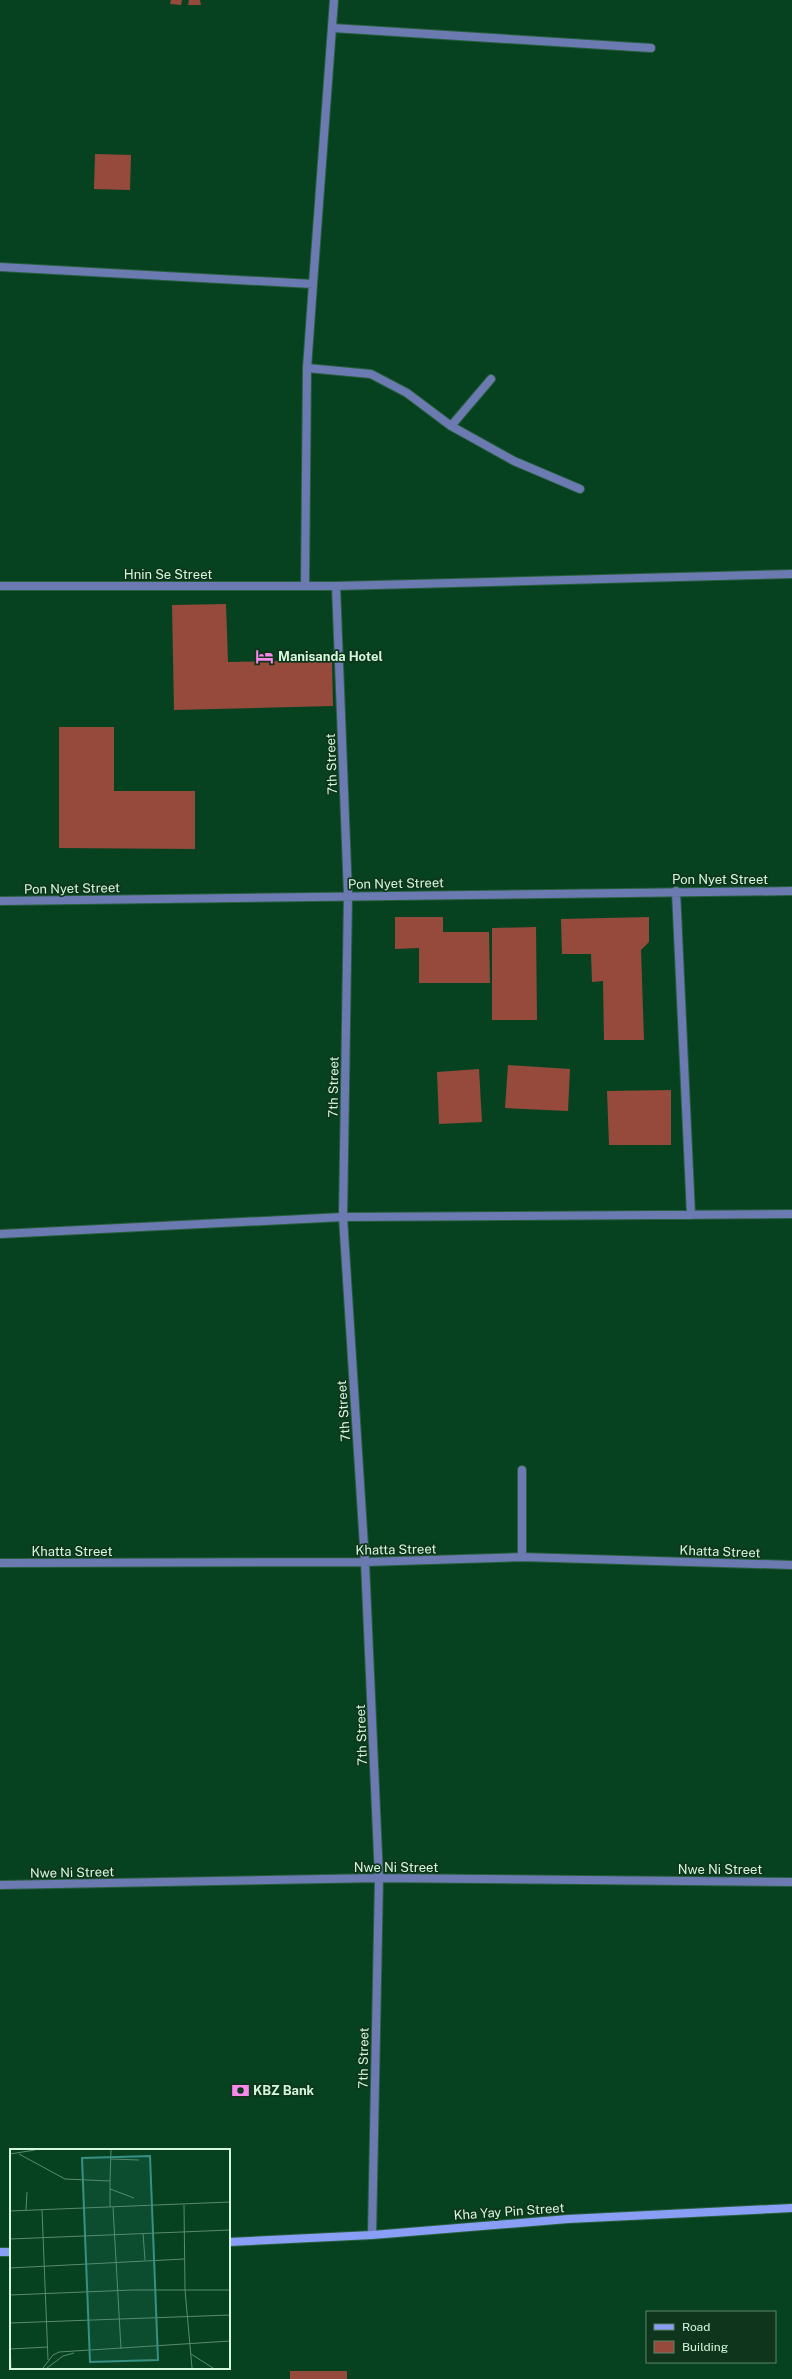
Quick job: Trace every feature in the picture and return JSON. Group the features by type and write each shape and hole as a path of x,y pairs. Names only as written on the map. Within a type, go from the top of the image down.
{"street":[{"path":"305,586 306,368 334,0"},
{"path":"333,28 651,48"},
{"path":"0,267 313,284"},
{"path":"306,368 371,374 407,394 451,426 514,461 580,489"},
{"path":"451,426 491,379"},
{"name":"Hnin Se Street","path":"0,586 336,586 792,574"},
{"name":"7th Street","path":"336,586 348,895 343,1217 365,1562 379,1878 372,2235"},
{"path":"676,891 691,1215"},
{"name":"Pon Nyet Street","path":"0,901 348,895 792,891"},
{"path":"0,1234 343,1217 792,1214"},
{"path":"522,1470 522,1557"},
{"name":"Khatta Street","path":"0,1563 365,1562 522,1557 792,1565"},
{"name":"Nwe Ni Street","path":"0,1885 379,1878 792,1882"},
{"name":"Kha Yay Pin Street","path":"230,2242 372,2235 568,2219 792,2208"}],"building":[{"path":"171,0 182,0 181,5 170,4"},
{"path":"189,0 200,0 201,5 188,5"},
{"path":"95,154 131,155 130,190 94,189"},
{"path":"226,604 228,662 332,660 333,706 174,710 172,605"},
{"path":"59,727 114,727 114,791 195,791 195,849 59,848"},
{"path":"395,917 443,917 443,932 489,932 490,983 419,983 419,948 395,949"},
{"path":"649,917 649,942 641,950 644,1040 604,1040 603,981 592,982 591,954 562,954 561,919"},
{"path":"536,927 537,1020 492,1020 492,928"},
{"path":"508,1065 570,1069 568,1111 505,1108"},
{"path":"479,1069 482,1122 439,1124 437,1072"},
{"path":"671,1090 671,1145 609,1145 607,1091"},
{"path":"290,2371 347,2371 347,2379 290,2379"}],"place":[{"name":"Manisanda Hotel","path":"265,656"},
{"name":"KBZ Bank","path":"240,2090"}]}
